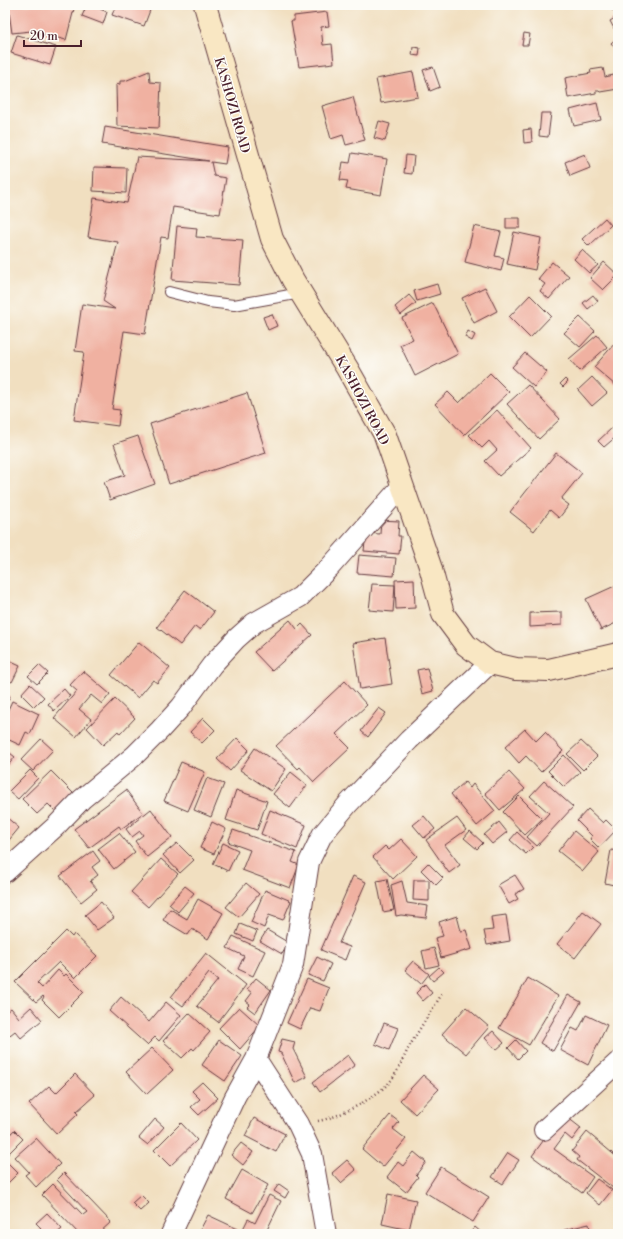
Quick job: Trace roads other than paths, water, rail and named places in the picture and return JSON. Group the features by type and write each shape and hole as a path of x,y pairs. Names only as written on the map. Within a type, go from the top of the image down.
{"main road":[{"name":"KASHOZI ROAD","path":"205,5 272,239 301,293 347,368 384,435 430,566 444,614 466,645 490,663 516,668 549,670 618,654"}],"street":[{"path":"5,872 55,827 82,799 134,756 160,730 181,707 212,665 236,639 254,623 300,597 329,568 402,486"},
{"path":"171,1234 235,1097 256,1059 293,965 309,862 322,835 348,804 409,740 490,663"},
{"path":"256,1059 298,1124 312,1154 326,1234"},
{"path":"544,1130 618,1062"}],"lane":[{"path":"169,292 208,302 234,305 301,293"}]}
